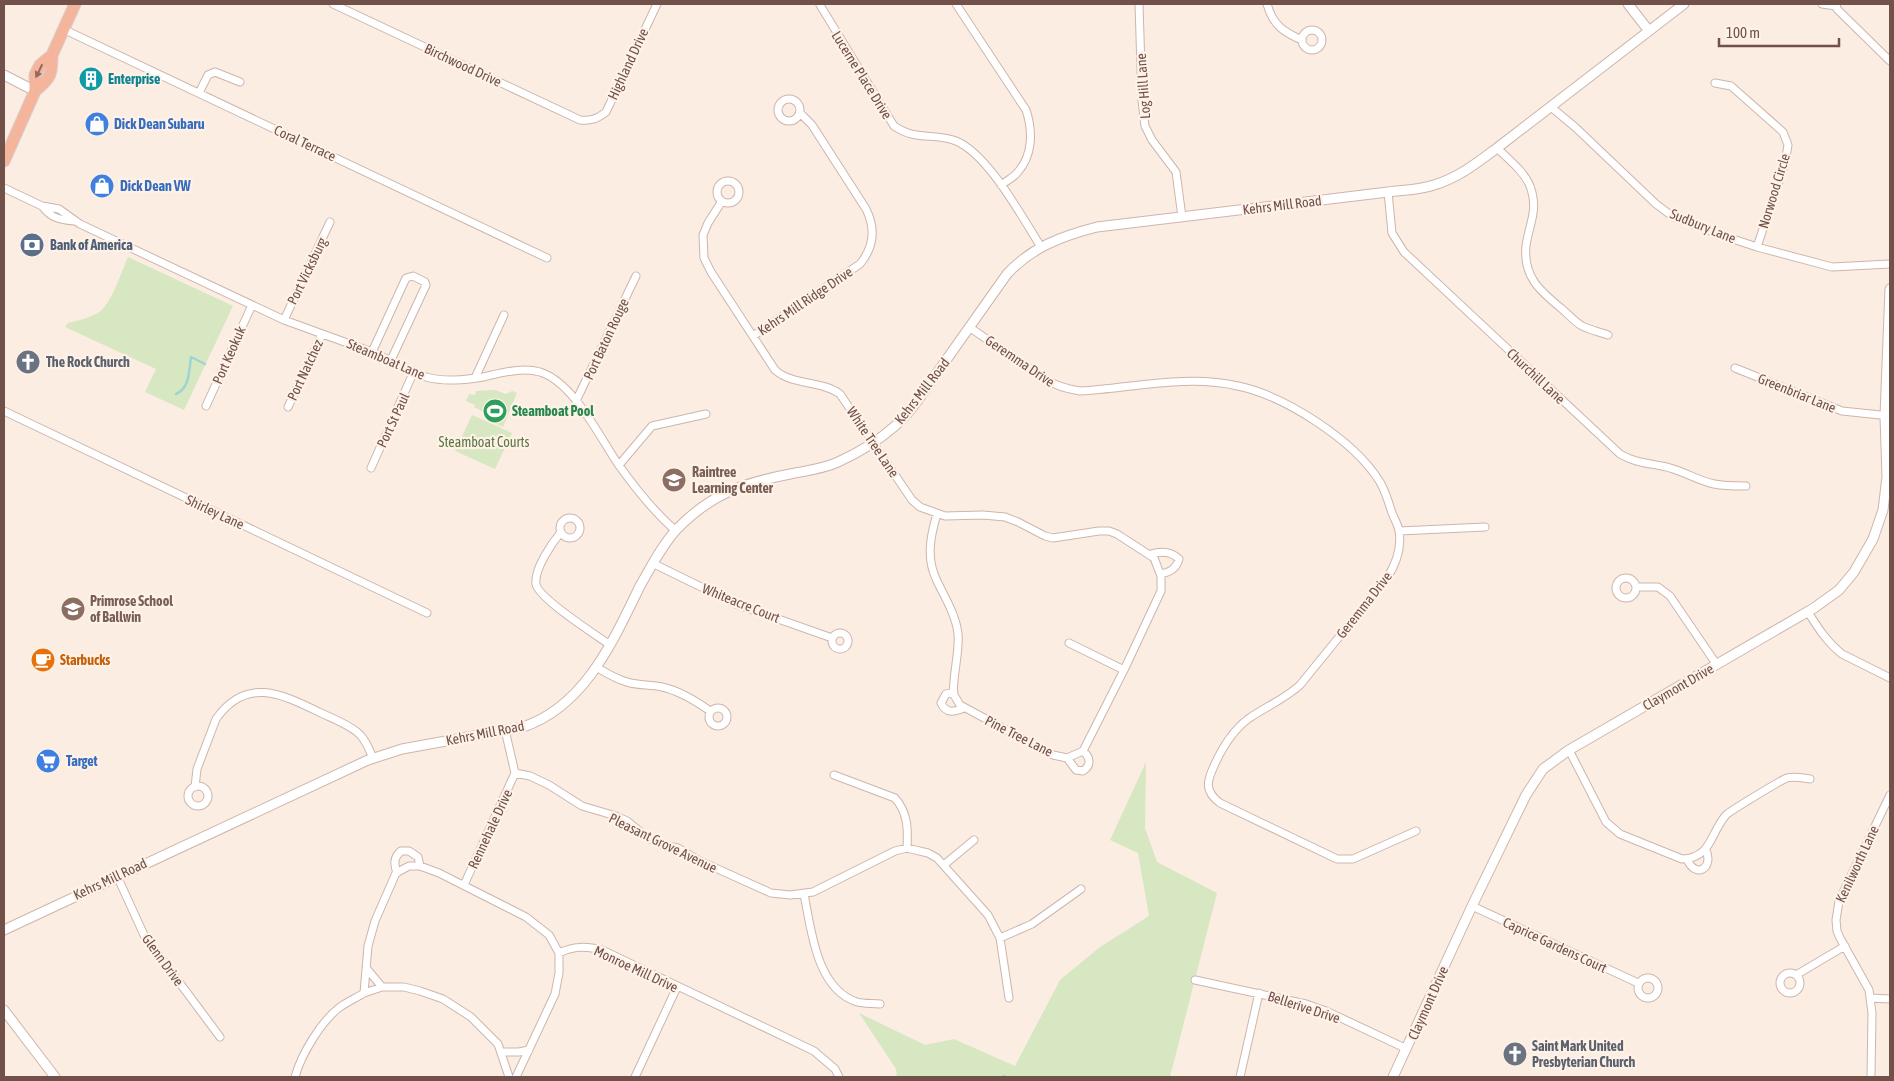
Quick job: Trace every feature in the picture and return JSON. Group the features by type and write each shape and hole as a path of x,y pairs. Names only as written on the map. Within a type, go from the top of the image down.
{"highway":[{"path":"4,161 35,91 47,81 52,71 52,55 75,4"}],"street":[{"name":"Birchwood Drive","path":"333,4 580,120 595,120"},
{"name":"Highland Drive","path":"595,120 606,112 657,4"},
{"path":"956,4 1026,110 1030,123 1030,146 1025,160 1017,174 1001,185"},
{"name":"Log Hill Lane","path":"1138,4 1142,101 1146,126 1152,140 1176,172 1182,217"},
{"path":"1267,4 1272,18 1278,27 1287,34 1302,40"},
{"path":"1628,4 1649,31"},
{"name":"Kehrs Mill Road","path":"4,930 347,768 402,749 505,730 538,722 549,715 582,686 596,667 610,645 652,563 676,530 699,509 727,491 762,479 836,463 874,443 905,416 1007,274 1028,254 1069,234 1097,227 1388,192 1432,186 1446,181 1468,170 1684,4"},
{"path":"1822,4 1836,5 1837,9 1890,61"},
{"name":"Lucerne Place Drive","path":"820,5 894,126 914,136 952,139 965,144 975,153 1001,185 1041,247"},
{"name":"Coral Terrace","path":"64,30 547,258"},
{"path":"199,93 208,76 215,72 240,82"},
{"path":"4,75 35,91"},
{"name":"Norwood Circle","path":"1715,83 1731,86 1783,132 1788,145 1757,247"},
{"name":"Sudbury Lane","path":"1551,107 1575,127 1656,204 1672,216 1757,247 1832,267 1890,264"},
{"name":"Kehrs Mill Ridge Drive","path":"752,336 860,264 865,258 872,240 872,223 866,209 812,125 800,114"},
{"path":"1497,148 1522,173 1529,184 1534,207 1526,257 1533,281 1540,291 1582,326 1608,335"},
{"name":"Steamboat Lane","path":"4,188 42,206 49,214 56,218 74,221 284,320 372,352 435,380 475,378 508,371 525,370 542,373 558,382 576,401 649,506 676,530"},
{"name":"Churchill Lane","path":"1388,192 1392,233 1404,252 1620,454 1649,465 1676,470 1715,484 1746,486"},
{"name":"White Tree Lane","path":"722,201 703,235 704,258 752,336 770,363 785,377 826,386 840,394 912,500 920,507 937,514 955,517 983,515 1005,518 1018,522 1045,536 1054,538 1099,531 1117,534 1151,554 1158,552 1174,554 1178,559 1177,566 1172,571 1161,574"},
{"name":"Port Vicksburg","path":"284,320 330,222"},
{"path":"372,352 406,278 413,276 425,282 426,285 391,360"},
{"name":"Port Baton Rouge","path":"576,401 636,276"},
{"name":"Claymont Drive","path":"1394,1077 1472,906 1531,785 1543,769 1569,750 1808,612 1847,582 1867,552 1878,526 1886,494 1890,289"},
{"name":"Port Keokuk","path":"206,406 252,305"},
{"path":"475,378 504,314"},
{"name":"Geremma Drive","path":"970,327 1045,380 1056,386 1068,389 1086,391 1181,381 1239,386 1289,405 1316,421 1344,443 1369,468 1379,481 1386,495 1399,531 1397,559 1387,578 1300,685 1293,692 1248,720 1230,737 1221,750 1208,779 1210,793 1220,802 1337,859 1353,859 1416,831"},
{"name":"Port Natchez","path":"288,407 322,334"},
{"name":"Greenbriar Lane","path":"1735,368 1842,411 1888,416"},
{"name":"Port St Paul","path":"371,468 414,371"},
{"name":"Shirley Lane","path":"4,411 427,613"},
{"path":"619,465 652,426 706,414"},
{"name":"Pine Tree Lane","path":"937,514 932,531 930,554 933,573 951,610 958,633 954,692 946,694 941,703 943,707 947,711 953,712 964,708 1053,755 1067,758 1083,751"},
{"path":"1399,531 1485,527"},
{"path":"561,532 550,545 536,575 536,585 544,597 610,645"},
{"path":"1067,758 1076,770 1083,771 1088,768 1090,761 1083,751 1161,591 1161,574 1151,554"},
{"name":"Whiteacre Court","path":"652,563 736,604 832,638"},
{"path":"1637,587 1658,587 1670,596 1717,665"},
{"path":"1808,612 1828,643 1835,649 1890,678"},
{"path":"1069,643 1124,670"},
{"path":"596,667 622,681 664,687 697,702 710,712"},
{"path":"195,786 196,769 216,719 221,712 236,700 253,693 270,692 287,697 344,724 364,738 373,758"},
{"path":"954,692 960,705 964,708"},
{"path":"505,730 515,773"},
{"path":"1569,750 1606,822 1612,828 1620,834 1682,859 1687,859 1706,850 1723,820 1732,811 1787,778 1810,779"},
{"name":"Rennehale Drive","path":"464,885 515,773"},
{"name":"Pleasant Grove Avenue","path":"515,773 530,776 549,785 582,806 627,821 648,838 663,845 678,848 700,862 759,889 780,895 804,894 822,888 895,850 908,848"},
{"path":"834,775 894,798 900,805 906,819 908,848 928,853 944,864 988,915 1000,938 1008,998"},
{"name":"Kenilworth Lane","path":"1871,1077 1870,998 1864,979 1837,931 1836,920 1839,901 1890,795"},
{"path":"944,864 974,840"},
{"path":"1687,859 1691,868 1701,870 1707,866 1709,860 1706,850"},
{"path":"397,873 394,864 396,856 401,851 409,851 418,857 420,866"},
{"path":"364,994 371,931 382,902 397,873 409,866 420,866 464,885 536,923 549,935 559,953 559,973 555,994 516,1077"},
{"name":"Glenn Drive","path":"117,876 144,935 220,1036"},
{"path":"1000,938 1032,924 1080,889"},
{"path":"804,894 817,957 835,987 857,1002 880,1004"},
{"name":"Caprice Gardens Court","path":"1472,906 1638,984"},
{"path":"1796,974 1845,946"},
{"name":"Monroe Mill Drive","path":"559,953 572,947 591,947 602,950 814,1051 834,1069 839,1077"},
{"path":"367,969 382,987"},
{"name":"Bellerive Drive","path":"1195,980 1259,993 1326,1011 1407,1049"},
{"path":"295,1077 308,1047 332,1014 340,1007 364,994 382,987 404,987 420,991 443,999 471,1017 498,1044 509,1077"},
{"path":"635,1077 677,987"},
{"path":"1240,1077 1259,993"},
{"path":"1870,998 1890,998"},
{"path":"4,1010 55,1077"},
{"path":"502,1052 529,1050"}],"green space":[{"path":"128,257 233,306 184,410 145,392 156,369 65,327 68,323 98,313 103,309 116,287"},
{"name":"Steamboat Pool","path":"495,390 506,394 512,391 517,393 503,427 490,421 492,416 466,401 469,394 475,395 476,391"},
{"name":"Steamboat Courts","path":"472,415 512,433 495,469 455,451"},
{"path":"1146,762 1145,828 1157,862 1217,893 1170,1077 897,1077 896,1069 859,1013 925,1045 954,1039 1015,1066 1060,980 1100,947 1149,916 1138,853 1110,840"}],"waterway":[{"path":"176,394 184,388 189,373 191,357 205,364"}],"place":[{"name":"Enterprise","path":"91,79"},
{"name":"Dick Dean Subaru","path":"97,124"},
{"name":"Dick Dean VW","path":"102,186"},
{"name":"Bank of America","path":"32,245"},
{"name":"The Rock Church","path":"28,362"},
{"name":"Steamboat Pool","path":"495,411"},
{"name":"Raintree Learning Center","path":"674,480"},
{"name":"Primrose School of Ballwin","path":"73,609"},
{"name":"Starbucks","path":"43,660"},
{"name":"Target","path":"48,761"},
{"name":"Saint Mark United Presbyterian Church","path":"1515,1054"}]}
